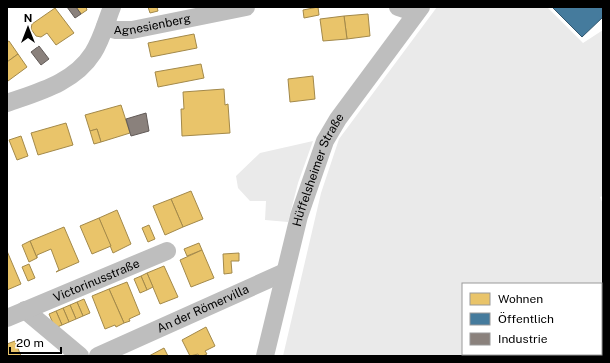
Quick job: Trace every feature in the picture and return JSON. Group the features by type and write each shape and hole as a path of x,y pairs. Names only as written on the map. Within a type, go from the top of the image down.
{"street":[{"name":"Agnesienberg","path":"7,103 53,87 68,79 93,54 112,7"},
{"name":"Agnesienberg","path":"105,27 116,30 132,30 246,7"},
{"path":"398,7 418,10"},
{"name":"Hüffelsheimer Straße","path":"265,356 299,216 325,141 349,104 418,10"},
{"name":"Victorinusstraße","path":"7,318 167,251"},
{"name":"An der Römervilla","path":"98,356 285,272"},
{"path":"25,310 80,356"}],"shaded area":[{"path":"437,7 547,7 583,43 603,30 603,196 600,197 603,204 603,356 283,356 321,193 339,139"},
{"path":"313,141 298,183 288,222 265,220 266,201 250,201 238,188 236,176 260,153"}],"building: Wohnen":[{"path":"76,7 86,7 87,10 81,14"},
{"path":"148,7 157,7 158,11 150,13"},
{"path":"318,7 319,15 304,18 303,10"},
{"path":"55,8 74,33 56,45 47,33 41,37 36,36 31,29 32,24"},
{"path":"368,14 370,36 347,39 344,16"},
{"path":"344,16 347,39 323,41 320,19"},
{"path":"194,34 197,48 151,57 148,43"},
{"path":"9,41 18,54 7,62 7,42"},
{"path":"18,54 27,67 8,81 7,62"},
{"path":"201,64 204,78 158,87 155,72"},
{"path":"313,76 315,99 290,102 288,79"},
{"path":"224,89 225,105 228,104 230,133 182,136 181,109 184,109 183,92"},
{"path":"121,105 130,133 101,142 97,129 90,131 85,115"},
{"path":"66,123 73,145 38,155 31,133"},
{"path":"97,129 101,142 94,144 90,131"},
{"path":"21,136 28,156 17,160 9,140"},
{"path":"191,191 203,219 183,227 171,199"},
{"path":"171,199 183,227 165,235 153,206"},
{"path":"117,210 131,244 113,253 99,218"},
{"path":"99,218 111,246 92,254 80,226"},
{"path":"149,225 155,239 148,242 142,228"},
{"path":"64,227 79,262 56,272 59,270 51,249 37,255 37,258 30,241"},
{"path":"30,241 37,258 29,262 22,245"},
{"path":"199,243 202,250 187,256 184,249"},
{"path":"202,250 214,278 191,287 180,260"},
{"path":"7,251 21,284 7,290"},
{"path":"239,253 239,261 231,261 232,273 224,274 223,254"},
{"path":"29,264 35,278 28,281 22,267"},
{"path":"164,266 178,297 160,304 147,273"},
{"path":"147,273 153,287 147,290 141,276"},
{"path":"141,276 147,290 140,293 134,279"},
{"path":"127,282 140,314 124,323 109,289"},
{"path":"109,289 124,323 116,327 115,325 105,329 92,296"},
{"path":"84,299 90,313 83,316 77,302"},
{"path":"77,302 83,316 76,319 70,305"},
{"path":"70,305 76,319 69,322 63,308"},
{"path":"63,308 69,322 62,325 56,311"},
{"path":"56,311 62,325 55,328 49,314"},
{"path":"206,327 215,346 205,351 207,354 203,356 199,356 198,354 190,356 182,340"},
{"path":"15,341 21,356 7,356 7,344"},
{"path":"164,348 168,356 149,356"}],"building: Öffentlich":[{"path":"552,7 603,7 603,17 582,37"}],"building: Industrie":[{"path":"67,7 76,7 81,14 75,18"},
{"path":"39,46 49,59 41,65 31,52"},
{"path":"146,113 149,131 131,136 126,119"}]}
